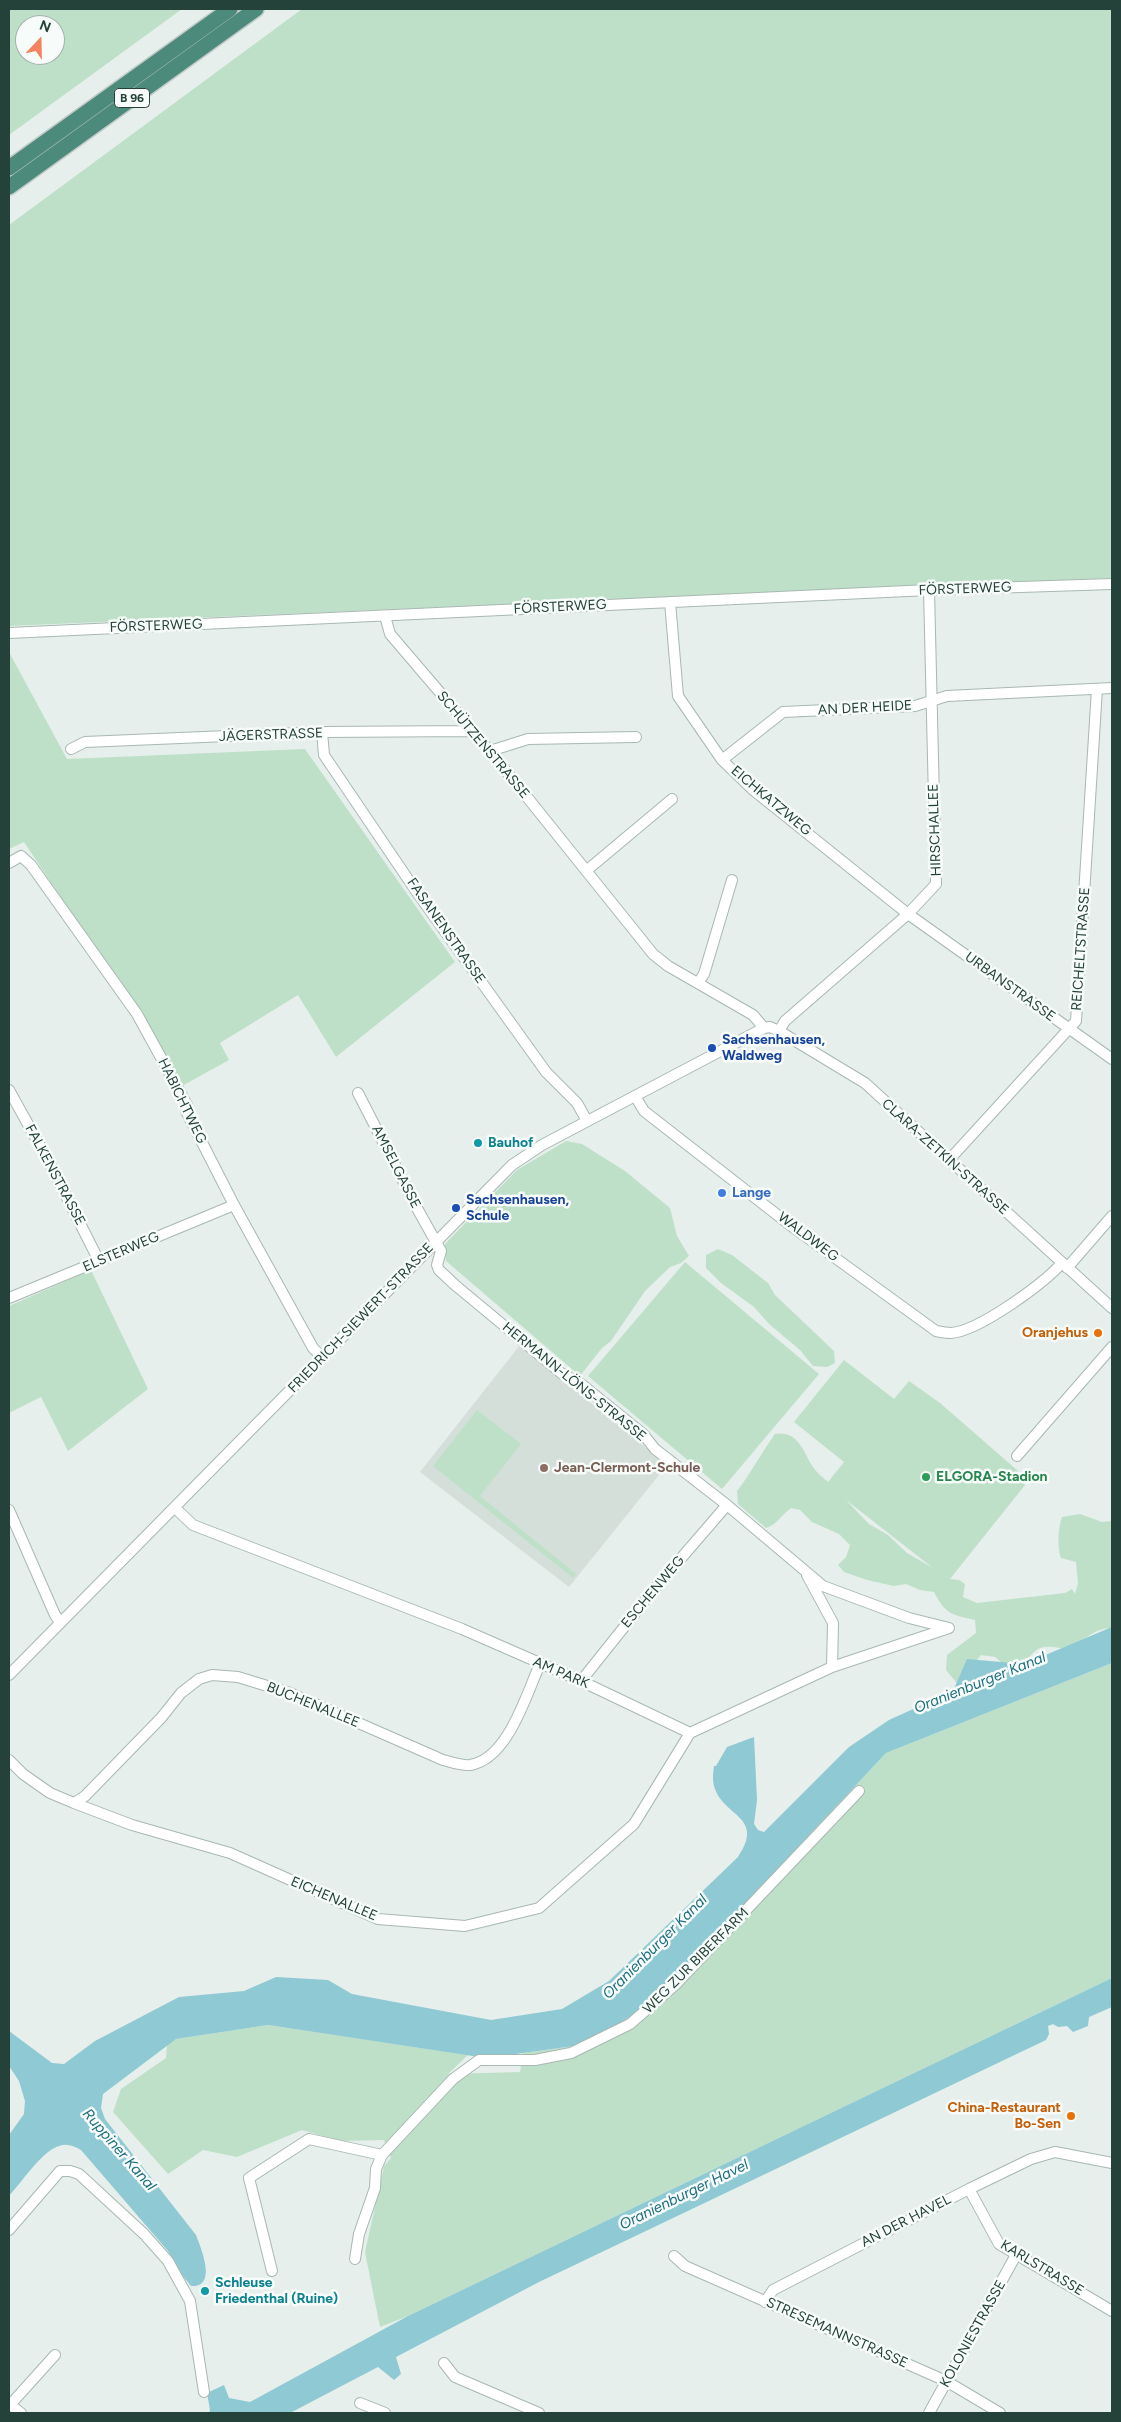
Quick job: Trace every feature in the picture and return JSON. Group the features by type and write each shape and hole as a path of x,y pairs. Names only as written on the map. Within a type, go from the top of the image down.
{"highway":[{"name":"B 96","path":"9,168 230,9"},
{"name":"B 96","path":"9,187 256,9"}],"street":[{"name":"FÖRSTERWEG","path":"9,633 929,590 1112,584"},
{"name":"HIRSCHALLEE","path":"779,1031 785,1021 908,914 936,884 929,590"},
{"name":"EICHKATZWEG","path":"670,602 678,696 722,760 752,789 908,914"},
{"name":"SCHÜTZENSTRASSE","path":"385,616 390,634 490,750 653,954 668,966 753,1015 764,1028"},
{"name":"AN DER HEIDE","path":"722,760 783,712 915,706 947,696 1112,688"},
{"name":"REICHELTSTRASSE","path":"949,1160 1076,1021 1097,689"},
{"name":"JÄGERSTRASSE","path":"71,749 86,742 322,732 472,731"},
{"name":"FASANENSTRASSE","path":"322,732 324,755 416,891 540,1064 577,1103 587,1121"},
{"path":"490,750 528,739 636,737"},
{"path":"586,871 672,799"},
{"name":"HABICHTWEG","path":"9,863 21,856 36,873 137,1014 187,1105 186,1111 234,1205 313,1348 323,1358"},
{"path":"698,983 704,974 732,880"},
{"name":"URBANSTRASSE","path":"908,914 1112,1059"},
{"name":"CLARA-ZETKIN-STRASSE","path":"764,1028 770,1027 779,1031 865,1083 1112,1308"},
{"name":"FRIEDRICH-SIEWERT-STRASSE","path":"9,1675 512,1165 542,1145 764,1028"},
{"name":"FALKENSTRASSE","path":"9,1090 50,1164 99,1261"},
{"name":"AMSELGASSE","path":"358,1093 436,1241"},
{"name":"WALDWEG","path":"635,1096 644,1111 794,1228 930,1328 951,1333 966,1330 991,1316 1064,1265"},
{"name":"ELSTERWEG","path":"9,1298 234,1205"},
{"path":"1064,1265 1112,1216"},
{"name":"HERMANN-LÖNS-STRASSE","path":"436,1241 441,1251 437,1265 439,1270 455,1285 561,1373 581,1384 643,1434 662,1455 727,1505 823,1586 834,1592 909,1618 949,1628 832,1667 833,1623 804,1570"},
{"path":"1017,1456 1112,1347"},
{"name":"ESCHENWEG","path":"581,1681 652,1592 727,1505"},
{"name":"AM PARK","path":"175,1508 193,1525 462,1629 581,1681 690,1733"},
{"path":"9,1510 54,1615 60,1622"},
{"name":"BUCHENALLEE","path":"74,1804 86,1796 161,1718 181,1694 199,1679 205,1677 212,1675 238,1676 290,1693 443,1760 468,1765 486,1760 500,1746 512,1726 540,1664"},
{"path":"690,1733 832,1667"},
{"name":"EICHENALLEE","path":"9,1760 23,1774 50,1793 74,1804 132,1825 230,1853 378,1919 464,1926 539,1908 634,1824 690,1733"},
{"name":"WEG ZUR BIBERFARM","path":"355,2259 359,2234 375,2188 376,2169 382,2155 453,2079 479,2060 535,2060 571,2053 630,2024 668,1991 859,1791"},
{"path":"272,2271 250,2178 309,2139 382,2155"},
{"name":"AN DER HAVEL","path":"765,2302 773,2290 1031,2159 1055,2152 1112,2163"},
{"path":"9,2230 60,2171 70,2171 78,2174 144,2234 168,2261 190,2301 204,2392"},
{"name":"KARLSTRASSE","path":"969,2189 999,2244 1112,2310"},
{"name":"KOLONIESTRASSE","path":"929,2413 1016,2255"},
{"name":"STRESEMANNSTRASSE","path":"674,2256 685,2266 946,2381 1000,2413"},
{"path":"21,2413 9,2405 54,2355"},
{"path":"444,2363 455,2378 539,2413"},
{"path":"360,2403 385,2413"}],"shaded area":[{"name":"Jean-Clermont-Schule","path":"520,1345 667,1465 569,1587 420,1472"}],"green space":[{"path":"9,9 182,9 9,135"},
{"path":"302,9 1112,9 1112,578 9,626 9,225"},
{"path":"9,652 67,759 305,749 455,962 336,1057 298,995 220,1043 229,1060 182,1086 138,1013 24,842 9,849"},
{"path":"566,1141 582,1144 625,1171 670,1208 677,1236 689,1256 681,1263 670,1267 645,1291 611,1341 602,1348 580,1376 446,1261 445,1244 517,1170"},
{"path":"718,1249 732,1255 768,1283 775,1295 834,1351 835,1363 827,1367 813,1366 800,1350 769,1324 754,1307 721,1283 706,1268 706,1255"},
{"path":"685,1262 819,1374 722,1489 588,1376"},
{"path":"91,1270 148,1389 68,1451 41,1397 9,1413 9,1306"},
{"path":"844,1360 894,1399 909,1381 940,1403 1017,1470 1025,1485 950,1579 959,1580 965,1584 963,1597 977,1603 1065,1593 1072,1589 1075,1594 1078,1583 1076,1562 1061,1558 1058,1538 1062,1517 1080,1514 1102,1522 1112,1521 1112,1628 1095,1632 1070,1650 1056,1647 1040,1648 1011,1671 995,1657 981,1655 969,1670 960,1687 946,1670 947,1655 976,1633 975,1620 960,1617 950,1612 942,1605 934,1592 920,1590 906,1584 894,1586 867,1580 844,1572 838,1565 846,1557 850,1545 839,1534 812,1522 800,1510 791,1508 773,1525 766,1528 738,1504 737,1491 775,1434 788,1435 794,1438 802,1447 814,1469 828,1482 844,1462 794,1422","holes":["846,1500 933,1568 907,1553 888,1535 869,1524"]},
{"path":"477,1410 521,1444 480,1496 576,1574 573,1578 433,1466"},
{"path":"1112,1663 1112,1978 408,2316 380,2327 365,2252 384,2166 391,2158 384,2140 340,2141 302,2130 237,2157 203,2150 168,2174 113,2112 121,2089 166,2058 167,2045 176,2039 268,2025 468,2055 448,2074 520,2072 523,2053 574,2046 664,1990 886,1753"}],"water":[{"path":"1112,1627 1112,1663 886,1753 664,1990 622,2022 574,2046 486,2058 268,2025 176,2039 103,2094 101,2108 105,2119 196,2235 206,2266 204,2281 199,2285 191,2286 179,2271 168,2251 81,2150 76,2147 65,2145 52,2149 32,2168 9,2196 9,2135 24,2114 25,2101 19,2081 9,2066 9,2031 52,2063 64,2064 95,2041 179,1997 244,1991 276,1977 328,1980 352,1994 491,2020 562,2009 609,1981 738,1857 745,1844 747,1833 745,1825 720,1798 713,1780 714,1766 716,1766 727,1747 754,1737 757,1800 754,1824 758,1830 764,1832 849,1747 889,1720 953,1691 967,1659 1024,1664"},
{"name":"Oranienburger Havel","path":"1112,1978 1112,2007 1089,2017 1088,2026 1073,2032 1067,2026 1058,2027 1053,2024 1048,2026 1049,2034 1046,2040 539,2282 396,2357 401,2374 394,2380 378,2367 290,2413 209,2413 207,2393 224,2385 229,2398 250,2402 408,2316"}],"place":[{"name":"Sachsenhausen, Waldweg","path":"712,1048"},
{"name":"Bauhof","path":"478,1143"},
{"name":"Lange","path":"722,1193"},
{"name":"Sachsenhausen, Schule","path":"456,1208"},
{"name":"Oranjehus","path":"1098,1333"},
{"name":"Jean-Clermont-Schule","path":"544,1468"},
{"name":"ELGORA-Stadion","path":"926,1477"},
{"name":"China-Restaurant Bo-Sen","path":"1071,2116"},
{"name":"Schleuse Friedenthal (Ruine)","path":"205,2291"}],"water label":[{"name":"Oranienburger Kanal","path":"980,1683"},
{"name":"Oranienburger Kanal","path":"655,1947"},
{"name":"Ruppiner Kanal","path":"119,2150"}]}
